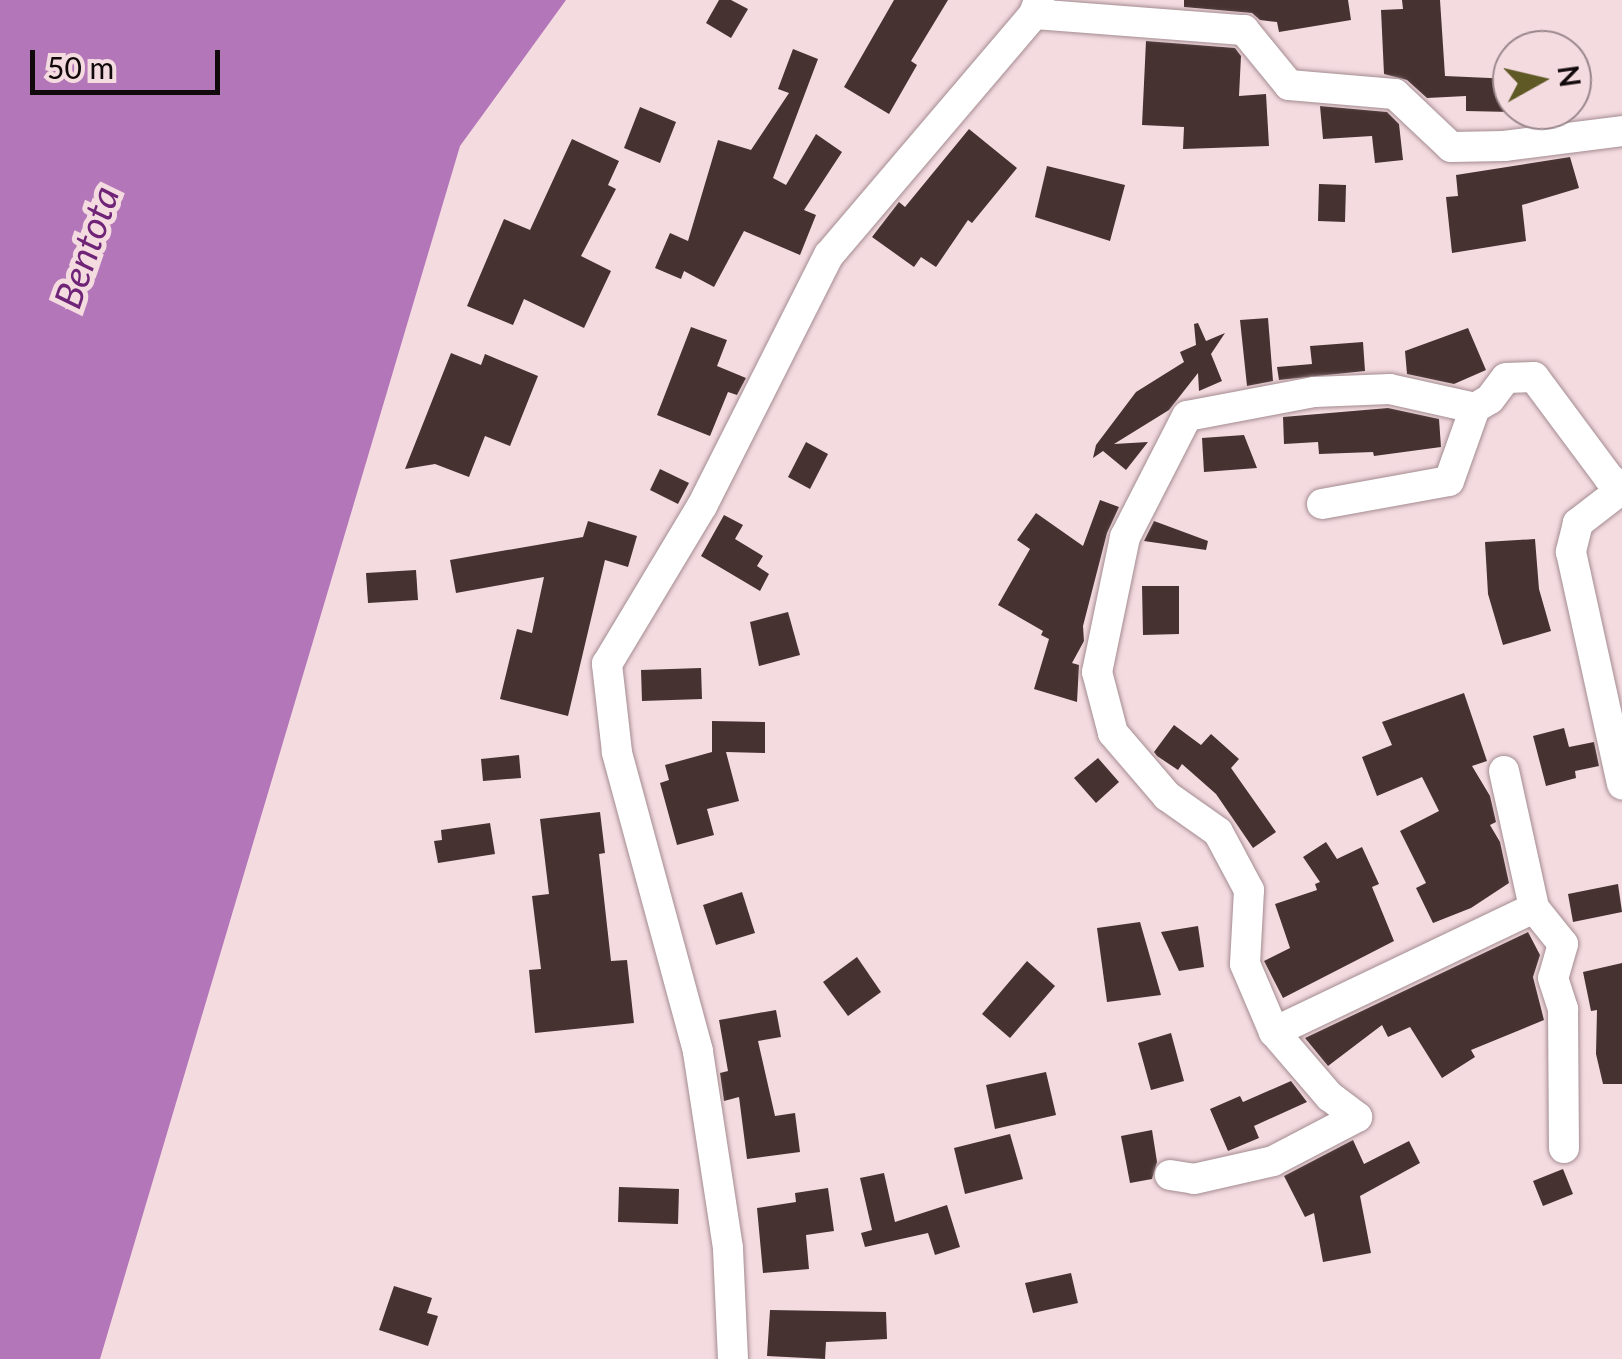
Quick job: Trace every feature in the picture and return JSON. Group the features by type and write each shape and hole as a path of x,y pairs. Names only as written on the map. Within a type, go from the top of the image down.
{"street":[{"path":"733,1359 728,1248 698,1050 616,752 607,664 702,506 829,256 1036,7 1244,30 1289,85 1395,94 1451,147 1504,146 1622,131"},
{"path":"1322,504 1449,481 1475,408 1490,399 1506,378 1534,376 1610,478 1622,488 1578,523 1571,552 1622,784"},
{"path":"1170,1175 1194,1180 1273,1161 1357,1118 1330,1097 1274,1032 1245,964 1249,890 1218,832 1166,796 1113,733 1097,672 1124,537 1187,416 1314,392 1390,389 1475,408"},
{"path":"1504,770 1534,908 1563,944 1553,978 1563,1009 1564,1148"},
{"path":"1274,1032 1534,908"}],"water":[{"name":"Bentota","path":"0,0 566,0 460,146 100,1359 0,1359"}],"building":[{"path":"719,0 731,0 748,9 731,38 706,23"},
{"path":"894,0 948,0 911,61 917,65 889,114 844,87"},
{"path":"1184,0 1348,0 1351,20 1279,32 1277,22 1260,20 1252,13 1184,7"},
{"path":"1402,0 1440,0 1445,76 1492,78 1492,112 1466,111 1466,96 1427,98 1407,80 1384,74 1381,10 1403,9"},
{"path":"1146,41 1235,48 1241,56 1239,96 1266,94 1269,146 1183,149 1184,127 1142,125"},
{"path":"793,49 818,59 773,178 786,185 816,134 842,152 804,210 816,215 800,255 744,231 714,287 684,271 681,279 655,268 670,233 688,241 718,140 751,150 789,93 778,89"},
{"path":"1320,106 1387,112 1399,124 1403,160 1375,163 1372,136 1323,139"},
{"path":"640,107 676,122 660,163 624,148"},
{"path":"969,129 1017,168 972,223 968,220 936,267 921,257 914,267 872,237 899,202 905,207"},
{"path":"572,139 619,161 608,185 616,189 581,256 611,271 584,328 524,299 513,325 467,306 504,219 530,230"},
{"path":"1570,157 1579,188 1522,205 1526,241 1452,253 1446,197 1458,196 1456,175"},
{"path":"1047,166 1125,185 1110,241 1035,217"},
{"path":"1319,184 1346,185 1345,222 1318,221"},
{"path":"1268,318 1273,381 1247,386 1240,320"},
{"path":"1198,323 1206,341 1225,333 1211,354 1222,381 1199,391 1198,373 1169,410 1114,444 1148,442 1126,470 1103,451 1093,458 1096,445 1136,392 1184,362 1180,352 1196,345 1194,324"},
{"path":"691,327 727,340 717,366 746,378 737,395 728,392 710,436 657,415"},
{"path":"1468,328 1486,370 1454,384 1407,374 1405,351"},
{"path":"1363,342 1365,371 1279,380 1277,367 1312,364 1310,346"},
{"path":"451,353 481,365 485,354 538,376 510,446 485,436 469,477 435,464 405,469"},
{"path":"1388,408 1439,419 1441,447 1374,456 1373,452 1319,454 1318,442 1284,444 1283,417"},
{"path":"1244,435 1257,468 1204,472 1202,438"},
{"path":"806,442 828,454 810,489 788,477"},
{"path":"660,469 689,483 678,504 650,490"},
{"path":"1100,500 1119,507 1107,533 1083,626 1084,641 1072,663 1079,665 1077,702 1034,689 1049,639 1041,635 1043,631 998,605 1030,549 1017,540 1036,513 1083,546"},
{"path":"724,515 743,525 735,539 763,556 757,566 769,574 760,591 701,556"},
{"path":"588,521 637,536 628,567 605,560 568,716 500,699 517,629 532,633 544,577 456,593 450,560 583,537"},
{"path":"1154,521 1208,541 1206,550 1144,541"},
{"path":"1535,539 1539,589 1551,631 1503,645 1488,594 1485,542"},
{"path":"416,570 418,600 368,603 366,573"},
{"path":"1142,586 1179,586 1179,634 1143,635"},
{"path":"788,612 800,655 759,666 750,622"},
{"path":"701,668 702,699 642,701 641,670"},
{"path":"1464,693 1487,761 1472,766 1490,796 1496,822 1490,825 1500,842 1509,883 1471,908 1433,923 1416,888 1426,883 1400,831 1439,811 1422,777 1377,796 1362,757 1392,745 1382,722"},
{"path":"712,721 765,722 765,753 726,752 739,801 707,809 714,835 677,845 660,783 669,780 665,765 712,752"},
{"path":"1174,725 1201,745 1211,734 1239,759 1231,768 1276,832 1253,848 1216,794 1182,764 1178,770 1157,756 1154,752"},
{"path":"1564,728 1569,747 1594,742 1599,766 1575,771 1576,778 1546,786 1533,736"},
{"path":"519,755 521,778 483,781 481,759"},
{"path":"1098,758 1119,782 1096,803 1074,778"},
{"path":"600,812 605,853 599,854 611,961 627,960 634,1023 535,1033 529,970 541,969 532,896 549,894 540,819"},
{"path":"490,823 495,854 438,863 434,841 442,840 441,830"},
{"path":"1326,842 1337,859 1362,847 1379,884 1372,887 1394,941 1283,998 1264,961 1290,948 1275,904 1317,890 1315,884 1320,882 1303,857"},
{"path":"1618,884 1622,912 1573,922 1568,894"},
{"path":"742,892 755,933 716,945 703,905"},
{"path":"1140,922 1161,995 1107,1002 1097,928"},
{"path":"1198,926 1204,967 1179,971 1161,932"},
{"path":"1528,932 1540,955 1533,977 1544,1020 1471,1050 1475,1057 1442,1078 1410,1027 1388,1037 1382,1025 1328,1066 1305,1038"},
{"path":"857,957 881,992 848,1016 823,982"},
{"path":"1027,961 1055,986 1010,1038 982,1014"},
{"path":"1622,963 1622,1084 1603,1084 1596,1054 1597,1010 1591,1011 1583,972"},
{"path":"776,1010 781,1037 758,1041 775,1116 795,1113 800,1152 747,1159 739,1097 724,1101 720,1073 728,1071 719,1020"},
{"path":"1171,1033 1184,1081 1151,1090 1138,1043"},
{"path":"1046,1072 1056,1115 995,1129 986,1085"},
{"path":"1291,1081 1307,1102 1254,1126 1259,1138 1228,1151 1210,1109 1240,1096 1243,1102"},
{"path":"1152,1130 1157,1162 1152,1179 1130,1183 1121,1136"},
{"path":"1010,1134 1023,1179 965,1194 954,1148"},
{"path":"1353,1140 1364,1164 1409,1141 1420,1163 1360,1196 1371,1253 1323,1262 1314,1213 1305,1217 1284,1176"},
{"path":"1563,1169 1573,1194 1543,1206 1533,1181"},
{"path":"884,1173 895,1222 947,1205 960,1247 935,1255 928,1233 865,1247 861,1233 872,1230 860,1178"},
{"path":"619,1187 679,1189 678,1224 618,1222"},
{"path":"828,1188 834,1231 806,1235 809,1269 763,1273 757,1208 796,1202 795,1193"},
{"path":"1071,1273 1078,1303 1033,1313 1025,1283"},
{"path":"394,1286 432,1298 427,1313 438,1316 428,1346 379,1330"},
{"path":"770,1310 886,1312 887,1339 826,1342 825,1359 767,1356"}]}
